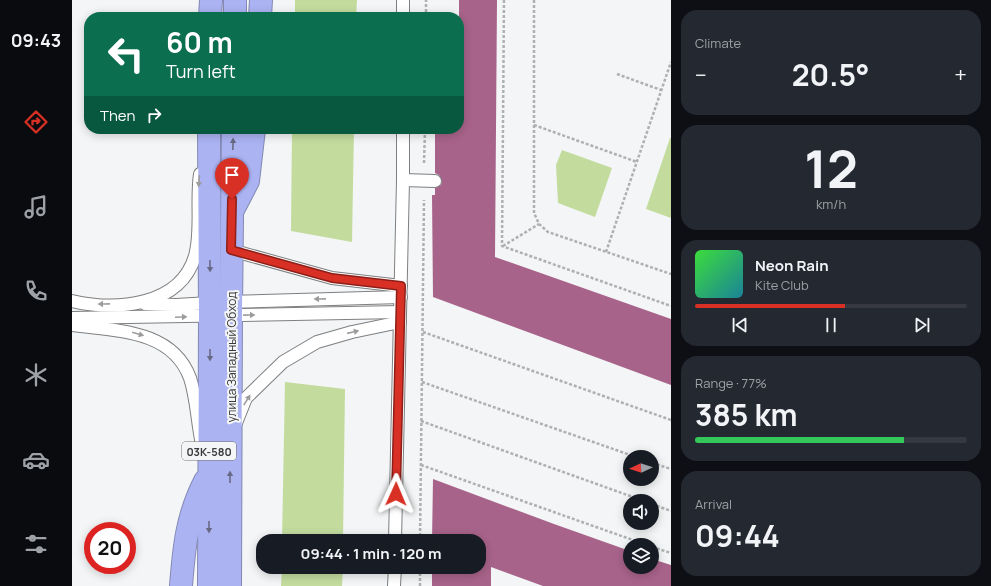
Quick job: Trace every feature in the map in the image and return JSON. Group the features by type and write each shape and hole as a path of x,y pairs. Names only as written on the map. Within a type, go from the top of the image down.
{"highway":[{"path":"210,12 211,0"},
{"path":"235,12 236,0"},
{"path":"260,12 261,0"},
{"name":"улица Западный Обход","path":"209,134 220,309 231,436 230,586"},
{"name":"улица Западный Обход","path":"209,586 209,473 220,309 231,250 233,134"},
{"path":"232,213 248,180 253,134"},
{"path":"181,586 184,543 191,515 209,473"}],"lane":[{"path":"403,0 403,12"},
{"path":"126,304 147,301 165,293 186,274 195,256 199,181 205,134"},
{"path":"395,534 403,134"},
{"path":"403,180 429,180"},
{"path":"231,250 332,278 401,291"},
{"path":"72,318 220,309 401,291"},
{"path":"72,301 86,304 176,305 220,309 400,317"},
{"path":"231,436 246,398 283,362 317,342 400,317"},
{"path":"72,325 127,331 142,335 164,345 175,354 190,377 199,431 209,473"},
{"path":"394,574 394,586"}],"path":[{"path":"426,0 426,12"},
{"path":"502,246 504,0"},
{"path":"534,0 534,213 540,224 548,232 671,274"},
{"path":"606,252 671,62"},
{"path":"617,74 661,90"},
{"path":"534,125 637,162"},
{"path":"420,534 422,332 429,180 425,134"},
{"path":"502,246 540,224"},
{"path":"502,246 671,306"},
{"path":"422,332 671,420"},
{"path":"422,382 623,452"},
{"path":"421,421 624,494"},
{"path":"421,465 627,538"},
{"path":"659,465 671,469"},
{"path":"659,507 671,511"},
{"path":"659,549 671,553"},
{"path":"420,574 420,586"}],"green space":[{"path":"295,0 357,0 356,12 295,12"},
{"path":"292,134 354,134 352,242 291,231"},
{"path":"671,138 671,218 646,209"},
{"path":"562,150 612,168 595,217 558,203 556,165"},
{"path":"285,382 345,389 343,534 282,534"},
{"path":"282,574 343,574 342,586 281,586"}],"building":[{"path":"459,0 497,0 495,257 671,319 671,385 433,297 432,195 435,195 435,188 441,185 442,181 439,175 435,173 435,134 464,134 464,12 459,12"},
{"path":"433,479 623,549 623,574 659,574 659,561 671,565 671,586 543,586 491,567 491,586 432,586 432,574 486,574 486,534 432,534"}],"route":[{"path":"232,199 231,250 332,278 401,286 396,494"}]}
